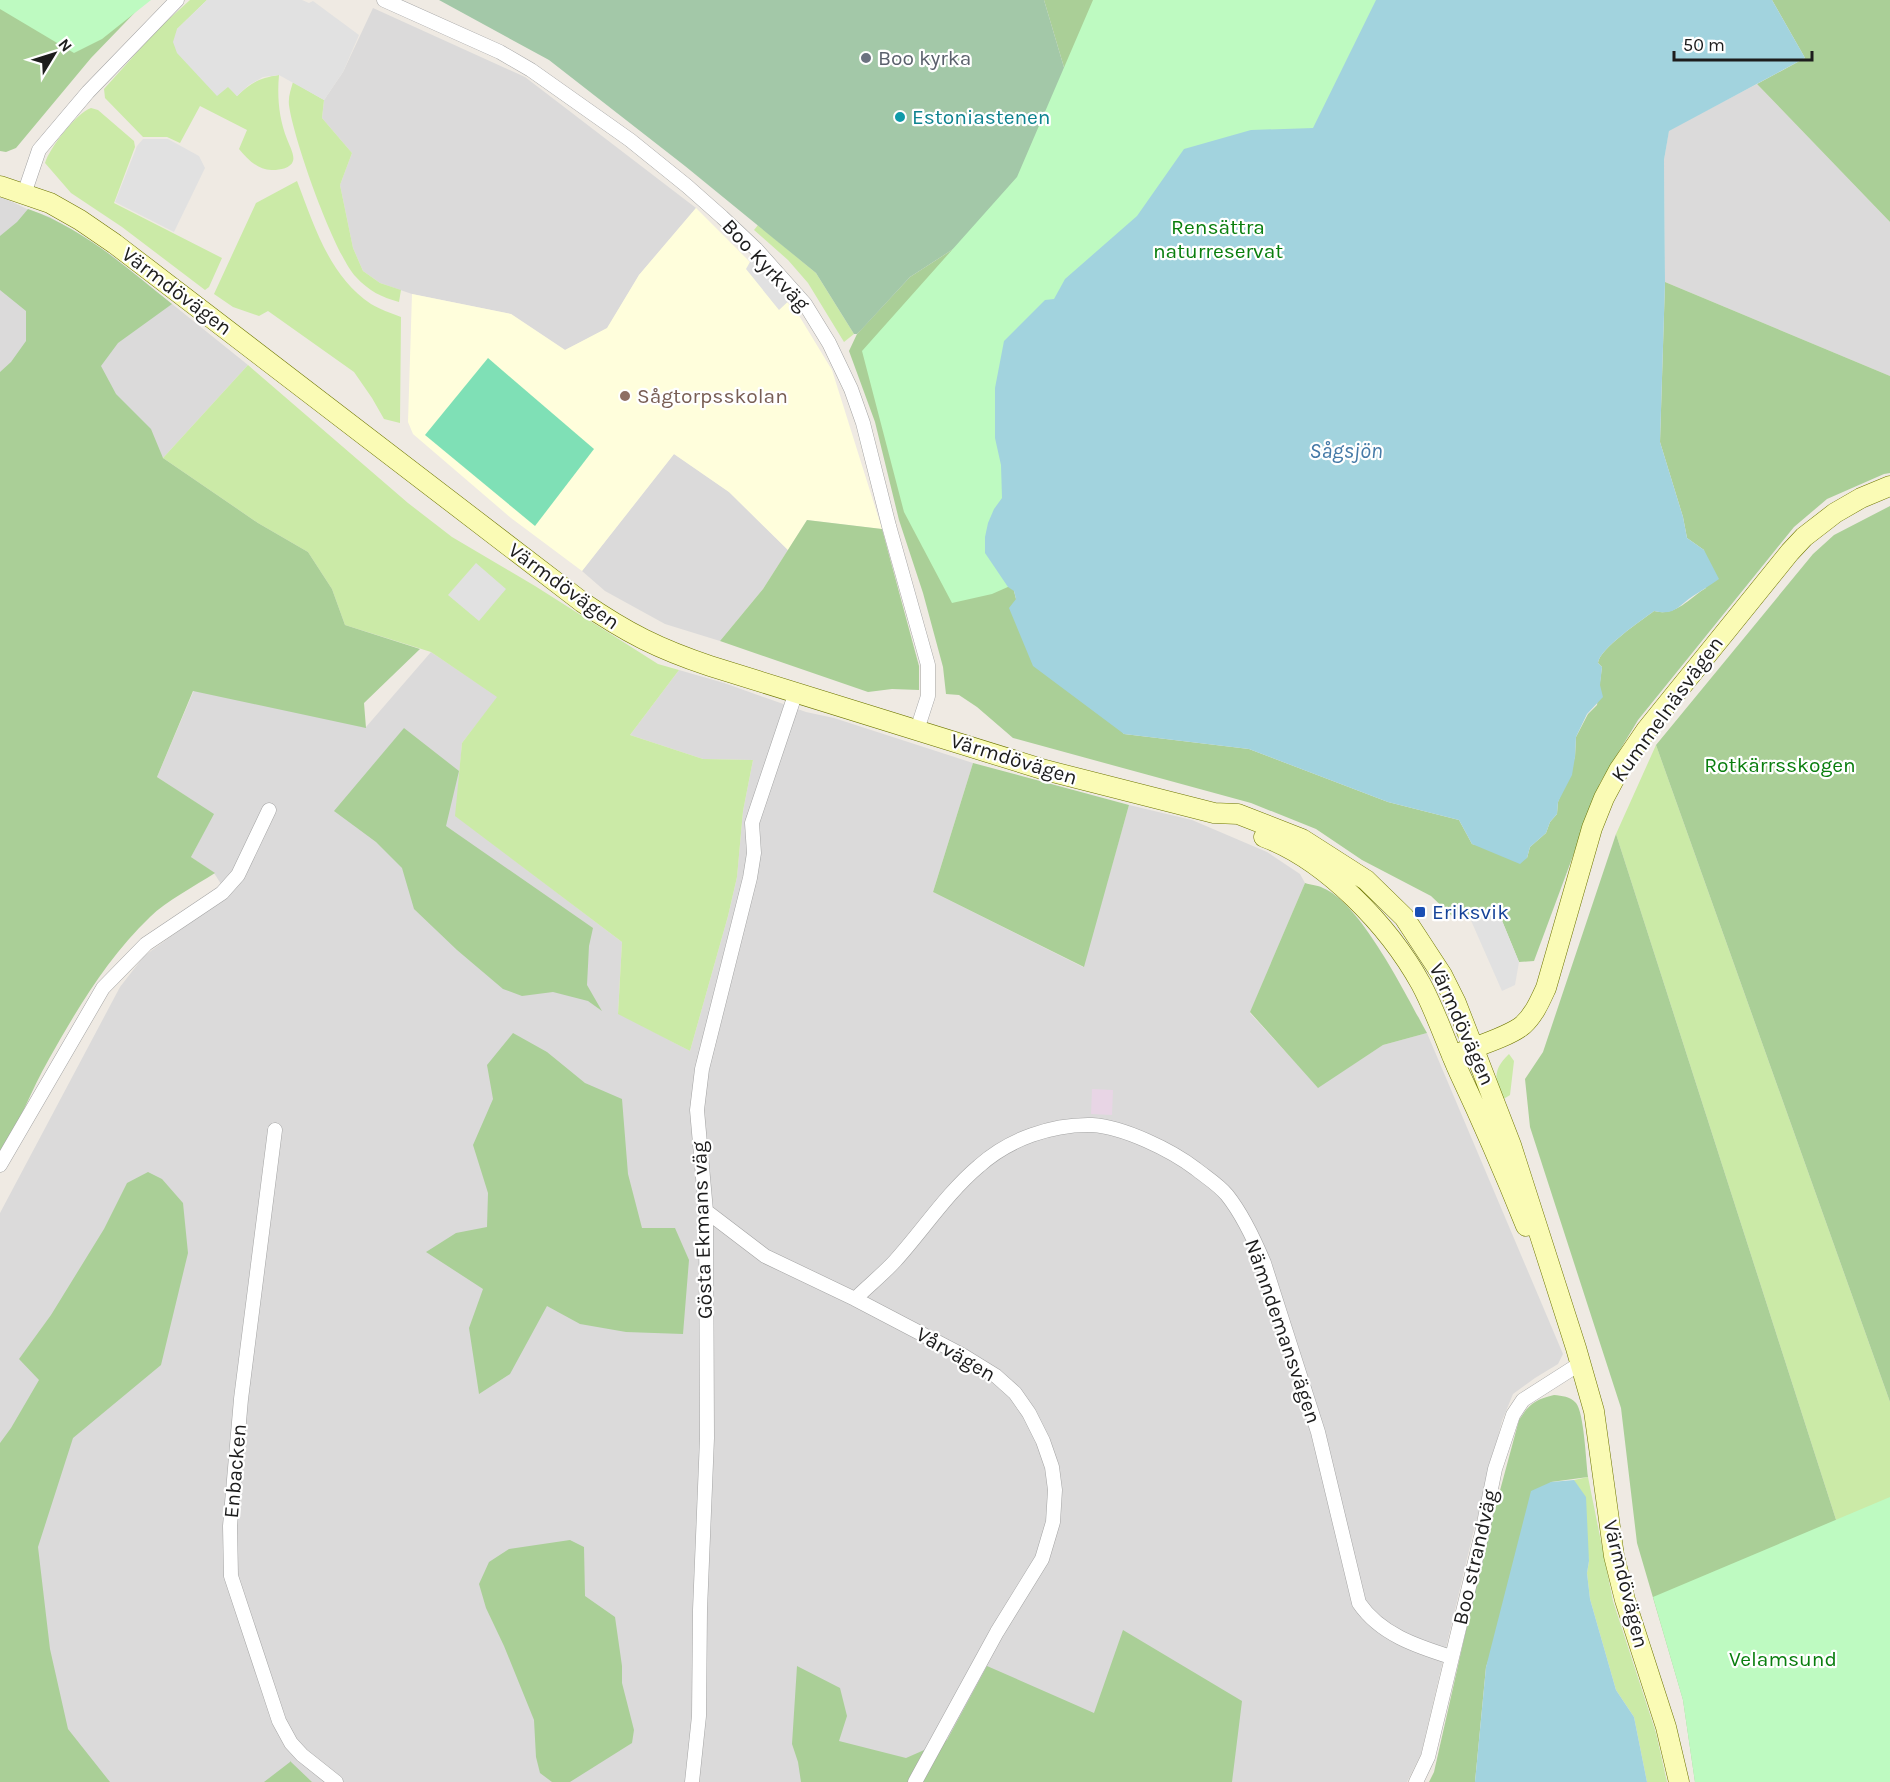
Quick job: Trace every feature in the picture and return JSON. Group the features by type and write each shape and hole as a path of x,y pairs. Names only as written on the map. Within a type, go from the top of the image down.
{"main road":[{"name":"Värmdövägen","path":"0,186 60,209 115,244 582,602 618,627 671,653 1045,770 1214,813 1238,814 1302,839 1366,880 1404,917 1452,993 1498,1108 1529,1197 1594,1411 1614,1556 1625,1600 1666,1727 1679,1782"},
{"name":"Kummelnäsvägen","path":"1452,1056 1522,1026 1536,1009 1546,988 1592,828 1619,770 1647,729 1770,574 1797,544 1835,513 1861,498 1890,486"},
{"name":"Värmdövägen","path":"1214,813 1237,826 1279,842 1328,875 1354,896 1387,934 1420,983 1495,1151 1579,1356"}],"street":[{"path":"24,194 39,150 88,92 177,0"},
{"name":"Boo Kyrkväg","path":"384,0 500,52 531,70 630,140 687,186 756,249 799,297 829,343 851,389 863,423 928,665 928,696 917,730"},
{"name":"Gösta Ekmans väg","path":"692,1782 699,1716 707,1438 706,1211 697,1110 702,1069 750,878 754,853 752,823 796,692"},
{"path":"0,1165 103,988 146,944 217,897 231,884 238,875 269,810"},
{"name":"Nämndemansvägen","path":"855,1299 894,1262 958,1186 980,1165 1011,1144 1038,1132 1092,1125 1115,1129 1164,1149 1186,1162 1226,1194 1252,1236 1264,1263 1318,1432 1359,1603 1366,1614 1388,1631 1413,1645 1451,1657"},
{"name":"Enbacken","path":"275,1130 241,1399 230,1526 231,1576 279,1721 291,1743 302,1755 336,1782"},
{"name":"Vårvägen","path":"706,1211 765,1256 855,1299 962,1355 996,1376 1015,1393 1029,1413 1043,1441 1052,1467 1055,1490 1053,1522 1042,1559 997,1632 915,1782"},
{"name":"Boo strandväg","path":"1416,1782 1428,1757 1482,1533 1495,1469 1513,1415 1523,1400 1579,1356"}],"shaded area":[{"path":"207,0 302,0 309,3 313,1 359,35 343,72 324,100 279,75 263,77 249,85 237,96 228,87 217,96 177,53 173,42 177,29"},
{"path":"439,0 1044,0 1071,91 1059,139 961,244 910,277 861,330 854,334 816,273 685,166 549,60"},
{"path":"373,8 525,77 696,208 639,275 607,329 565,350 511,314 412,294 380,283 363,271 353,248 340,185 352,153 322,118 324,100 343,72"},
{"path":"1757,84 1890,222 1890,376 1665,282 1664,160 1669,130"},
{"path":"143,139 168,139 199,156 205,168 174,232 115,202 137,146"},
{"path":"0,196 50,217 110,254 248,365 163,458 0,381"},
{"name":"Sågtorpsskolan","path":"696,208 798,314 832,370 882,529 807,520 788,550 729,492 674,454 582,571 511,518 413,434 408,422 412,294 511,314 565,350 607,328 639,275"},
{"path":"755,253 794,296 779,310 746,269"},
{"path":"674,454 729,492 788,550 763,589 720,641 665,624 605,591 582,571"},
{"path":"476,563 506,589 479,621 448,595"},
{"path":"431,652 498,697 462,743 456,816 622,942 618,1013 690,1051 737,877 743,811 753,760 703,759 630,735 679,670 973,763 933,892 1083,967 1129,805 1192,820 1267,852 1300,874 1305,883 1250,1013 1318,1087 1383,1045 1427,1033 1563,1354 1558,1364 1513,1394 1502,1421 1421,1754 1407,1782 0,1782 0,1213 120,987 144,956 228,895 214,873 191,857 213,814 157,777 194,690 366,727"},
{"path":"1496,906 1519,962 1515,985 1502,991 1469,916"},
{"path":"1092,1089 1113,1090 1112,1115 1091,1114"}],"green space":[{"path":"0,0 147,0 91,58 16,148 6,152 0,151"},
{"path":"0,0 151,0 102,39 74,53 0,9"},
{"path":"190,0 207,0 177,29 237,96 256,82 279,75 280,116 293,156 293,161 288,167 268,170 254,164 239,149 247,130 200,106 180,143 167,137 143,137 105,98 104,89 158,29"},
{"path":"1044,0 1101,0 1014,591 1016,599 1124,734 1249,749 1388,802 1459,820 1472,844 1527,858 1530,847 1546,833 1550,822 1557,814 1558,802 1575,757 1576,737 1588,714 1597,705 1602,667 1598,663 1600,657 1622,635 1654,611 1676,609 1706,588 1704,550 1687,538 1683,517 1660,442 1665,282 1890,376 1890,473 1827,499 1794,527 1638,720 1600,783 1534,961 1519,962 1496,906 1469,916 1452,916 1431,896 1362,860 1316,829 1251,803 1013,738 977,707 959,695 946,694 943,667 923,593 899,520 875,422 849,351 857,334 910,277 961,244 1071,91"},
{"name":"Rensättra naturreservat","path":"1093,0 1551,0 1355,433 992,594 952,603 904,512 862,351 1017,177"},
{"path":"1772,0 1890,0 1890,222 1757,84 1805,58"},
{"path":"293,82 324,100 322,118 352,153 340,185 353,248 363,271 380,283 401,290 399,302 376,293 361,282 347,264 337,245 306,168 292,121 289,102"},
{"path":"91,108 98,110 134,141 135,147 114,203 222,258 209,287 205,290 122,227 71,193 45,163 64,132 78,117"},
{"path":"297,181 317,232 344,279 371,304 401,317 400,423 384,419 354,372 268,311 259,316 233,307 214,294 256,203"},
{"path":"28,209 86,238 172,304 118,343 101,366 116,394 151,429 163,458 258,523 308,552 332,589 345,625 420,649 364,703 366,728 193,691 157,777 214,814 191,857 215,873 172,899 157,911 120,949 82,1003 60,1040 0,1153 0,372 11,362 26,341 26,311 0,290 0,236"},
{"path":"758,225 816,273 854,334 844,342 808,283 788,260 754,230"},
{"path":"488,358 594,449 535,526 425,435"},
{"path":"248,365 408,503 452,537 535,586 658,664 679,670 630,735 703,759 753,760 743,811 737,877 690,1051 618,1014 622,942 455,816 462,743 497,697 431,652 345,625 332,589 308,552 258,523 163,458"},
{"name":"Rotkärrsskogen","path":"1890,506 1890,1402 1656,745 1813,554 1834,535"},
{"path":"807,520 882,529 919,666 919,690 892,689 868,692 720,641 763,589"},
{"path":"404,728 459,771 446,826 593,928 589,946 587,985 602,1011 588,1001 553,992 522,996 503,989 414,909 402,868 376,842 334,811"},
{"path":"1656,745 1890,1402 1890,1688 1616,834"},
{"path":"973,763 1129,805 1084,967 933,892"},
{"path":"1616,834 1890,1688 1890,1782 1695,1782 1683,1700 1637,1543 1621,1408 1530,1127 1525,1079 1543,1052"},
{"path":"1305,883 1319,886 1338,897 1352,912 1382,953 1427,1033 1383,1045 1318,1088 1250,1012"},
{"path":"513,1033 547,1052 585,1083 622,1099 628,1174 642,1228 675,1228 689,1260 683,1334 626,1332 580,1324 547,1306 510,1374 479,1394 469,1328 483,1289 426,1252 456,1233 487,1227 488,1193 473,1145 493,1099 487,1065"},
{"path":"1509,1054 1514,1061 1510,1095 1502,1100 1496,1076 1497,1070"},
{"path":"148,1172 162,1179 183,1203 188,1253 161,1365 73,1438 38,1547 50,1649 68,1729 110,1782 0,1782 0,1443 39,1380 19,1359 51,1315 104,1229 127,1183"},
{"path":"1554,1395 1571,1399 1579,1408 1588,1477 1551,1482 1486,1667 1475,1782 1429,1782 1434,1772 1485,1546 1519,1420 1534,1403"},
{"path":"1588,1477 1613,1601 1656,1733 1667,1782 1647,1782 1634,1717 1616,1690 1590,1599 1587,1573 1589,1561 1574,1480"},
{"name":"Velamsund","path":"1890,1497 1890,1782 1695,1782 1683,1700 1653,1597"},
{"path":"570,1540 584,1547 585,1596 615,1617 622,1683 634,1730 632,1743 570,1782 552,1782 540,1773 536,1757 534,1720 486,1608 479,1584 489,1562 509,1549"},
{"path":"1123,1630 1242,1701 1232,1782 801,1782 792,1744 797,1666 840,1688 847,1716 839,1741 906,1758 947,1740 987,1666 1094,1713"},
{"path":"290,1762 312,1782 264,1782"}],"water":[{"name":"Sågsjön","path":"1376,0 1772,0 1805,58 1669,131 1664,160 1665,282 1660,442 1683,517 1687,538 1704,550 1719,579 1672,611 1654,611 1622,635 1600,657 1598,663 1602,667 1600,685 1603,697 1587,714 1576,737 1572,775 1558,802 1557,814 1550,822 1546,833 1530,847 1527,858 1520,864 1472,844 1459,820 1388,802 1249,749 1124,734 1033,666 1009,608 1016,599 1014,591 1008,587 985,553 988,523 1002,498 1001,465 995,438 995,388 1004,341 1045,300 1054,299 1065,279 1137,216 1184,149 1251,130 1313,128"},
{"path":"1574,1480 1586,1497 1589,1561 1587,1573 1590,1599 1616,1690 1634,1717 1647,1782 1475,1782 1486,1667 1531,1491 1551,1482"}],"place":[{"name":"Boo kyrka","path":"866,58"},
{"name":"Estoniastenen","path":"900,117"},
{"name":"Sågtorpsskolan","path":"625,396"},
{"name":"Eriksvik","path":"1420,912"}]}
